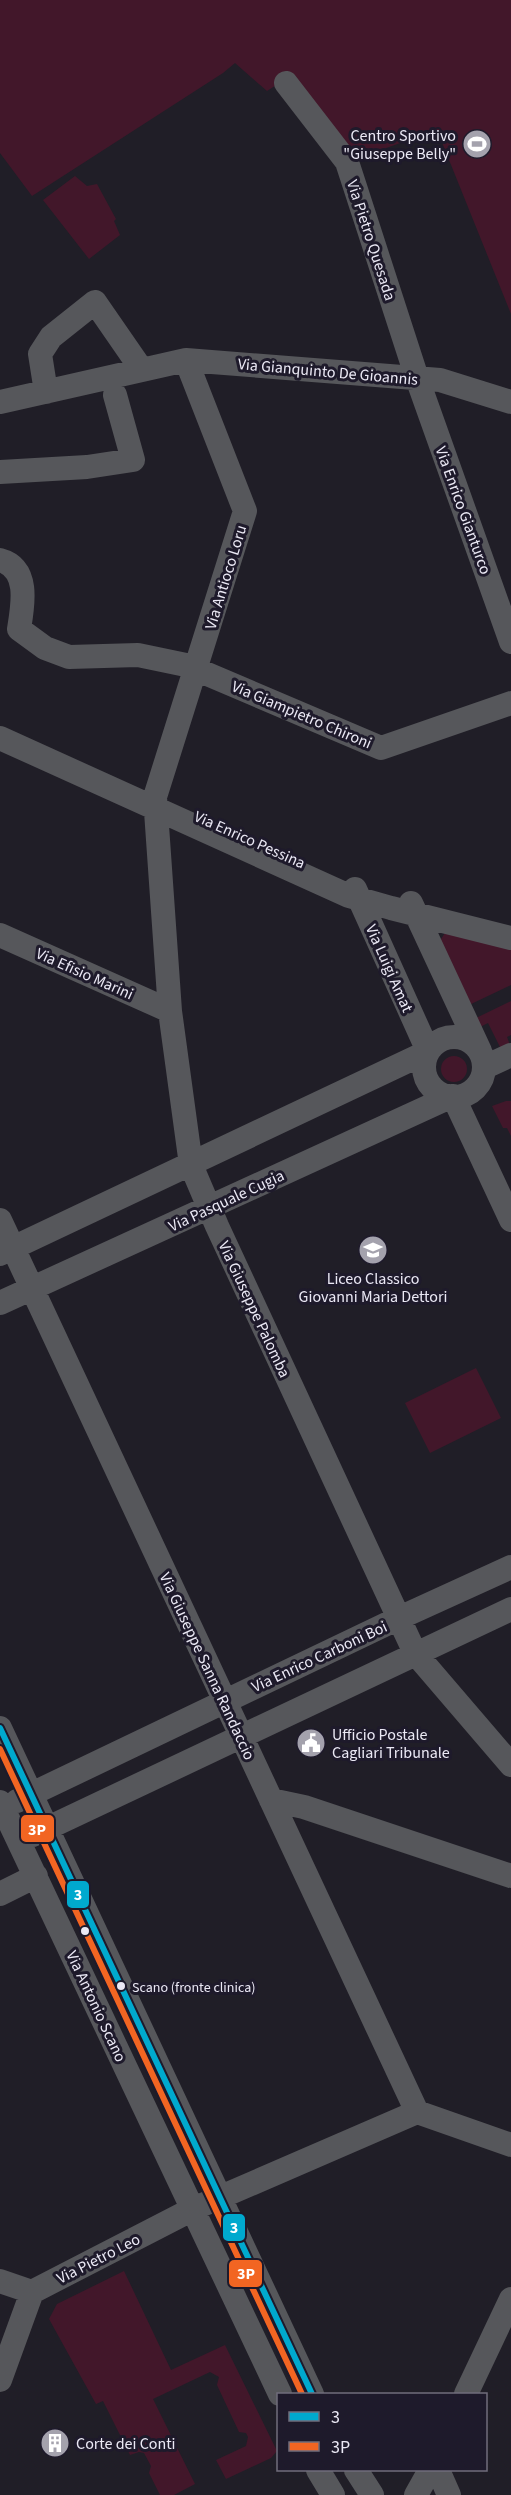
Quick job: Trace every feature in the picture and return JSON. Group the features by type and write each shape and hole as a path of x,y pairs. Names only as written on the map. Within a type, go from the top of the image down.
{"street":[{"name":"Via Pietro Quesada","path":"286,83 347,162 417,378"},
{"path":"45,392 40,354 51,337 95,302 142,370"},
{"name":"Via Gianquinto De Gioannis","path":"0,402 186,360 441,380 511,402"},
{"name":"Via Antioco Loru","path":"155,803 244,511 186,360"},
{"name":"Via Enrico Gianturco","path":"417,378 511,642"},
{"path":"0,472 87,467 133,460 115,395"},
{"path":"0,560 9,563 20,576 23,605 9,631"},
{"name":"Via Giampietro Chironi","path":"9,631 69,657 138,655 171,661 381,748 511,703"},
{"name":"Via Enrico Pessina","path":"0,728 155,803 356,892 412,906 511,921"},
{"path":"0,738 155,803"},
{"name":"Via Giuseppe Palomba","path":"155,803 170,1011 191,1165 397,1619 415,1653 511,1765"},
{"name":"Via Luigi Amat","path":"356,892 428,1052 424,1065 427,1080 434,1089 452,1096"},
{"path":"412,906 511,938"},
{"path":"412,906 483,1060 480,1082 474,1090 459,1096 452,1096 511,1220"},
{"name":"Via Efisio Marini","path":"0,935 170,1011"},
{"path":"7,1251 428,1052 435,1043 447,1037 460,1037 472,1042 483,1060"},
{"path":"483,1060 511,1055"},
{"name":"Via Pasquale Cugia","path":"0,1303 452,1096"},
{"name":"Via Giuseppe Sanna Randaccio","path":"0,1220 7,1251 32,1288 417,2112"},
{"name":"Via Enrico Carboni Boi","path":"7,1817 9,1808 30,1793 511,1567"},
{"path":"7,1817 33,1835 511,1609"},
{"name":"Via Antonio Scano","path":"0,1728 312,2393"},
{"path":"271,1800 303,1807 511,1876"},
{"name":"Via Antonio Scano","path":"7,1817 280,2393"},
{"path":"0,1894 36,1876"},
{"path":"193,2209 417,2112 511,2145"},
{"name":"Via Pietro Leo","path":"32,2292 193,2209"},
{"path":"0,2281 32,2292 0,2380"},
{"path":"466,2393 511,2299"},
{"path":"319,2471 333,2495"},
{"path":"357,2471 372,2495"},
{"path":"416,2495 429,2471"},
{"path":"439,2471 449,2495"}],"shaded area":[{"path":"0,0 511,0 511,314 437,130 358,158 292,75 267,91 235,63 32,196 0,153"},
{"path":"75,176 87,186 97,184 116,219 114,221 120,235 89,259 43,200"},
{"path":"445,933 511,944 511,985 469,1005 441,946 441,939"},
{"path":"511,1001 511,1035 507,1037 510,1045 501,1049 488,1023 480,1027 476,1018"},
{"path":"454,1056 463,1060 467,1069 463,1078 454,1082 445,1078 441,1069 445,1060"},
{"path":"511,1101 511,1136 507,1128 503,1128 492,1106"},
{"path":"476,1368 501,1418 430,1453 405,1403"},
{"path":"124,2271 171,2370 225,2345 277,2451 271,2458 226,2479 216,2460 246,2446 248,2437 246,2433 239,2432 217,2385 219,2377 210,2372 153,2399 195,2484 174,2495 160,2495 149,2473 151,2466 144,2453 130,2455 103,2401 96,2404 49,2319 57,2304"}],"transit line":[{"name":"3","path":"0,1728 312,2393"},
{"name":"3P","path":"0,1749 302,2393"}],"place":[{"name":"Centro Sportivo \"Giuseppe Belly\"","path":"477,144"},
{"name":"Liceo Classico Giovanni Maria Dettori","path":"373,1250"},
{"name":"Ufficio Postale Cagliari Tribunale","path":"311,1743"},
{"name":"Scano (fronte clinica)","path":"121,1986"},
{"name":"Corte dei Conti","path":"55,2443"}]}
